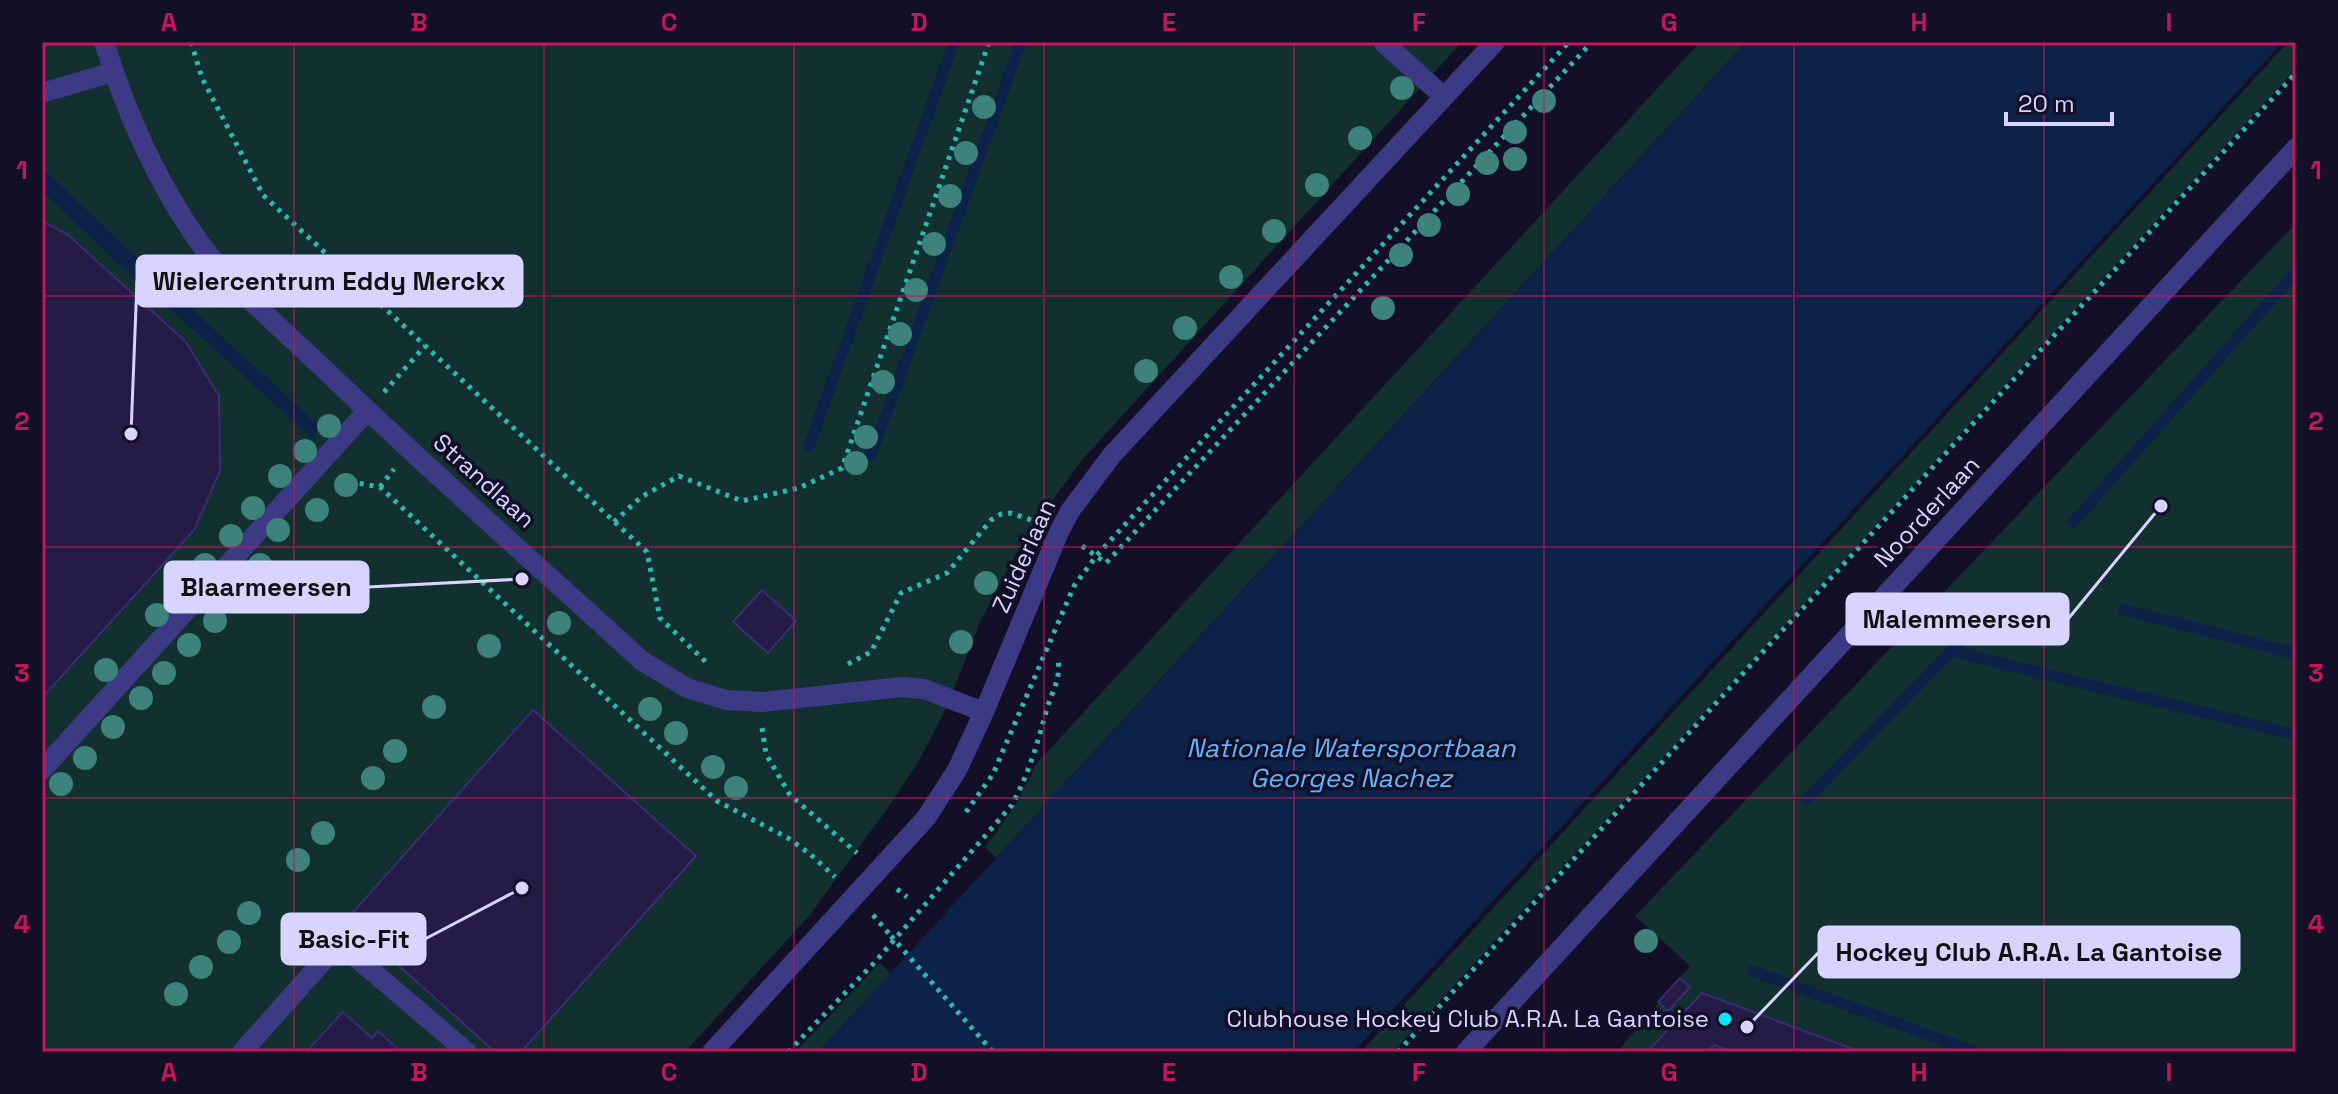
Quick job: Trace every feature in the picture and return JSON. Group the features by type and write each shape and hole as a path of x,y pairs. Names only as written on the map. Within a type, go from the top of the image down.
{"street":[{"name":"Strandlaan","path":"104,42 145,153 199,242 229,278 367,411 642,661 687,688 726,700 762,702 902,687 924,689 984,712"},
{"path":"1383,42 1444,97"},
{"name":"Zuiderlaan","path":"712,1052 926,818 957,770 984,712 1059,532 1070,511 1112,455 1495,42"},
{"path":"42,93 113,72"},
{"name":"Noorderlaan","path":"1466,1052 2296,148"},
{"path":"42,770 367,411"},
{"path":"242,1052 339,943 467,1052"}],"path":[{"path":"191,42 202,78 263,195 647,552 660,618 710,666"},
{"path":"614,522 641,497 679,476 742,501 799,488 842,468 989,42"},
{"path":"1208,435 1569,42"},
{"path":"1106,563 1592,42"},
{"path":"1398,1052 2296,73"},
{"path":"367,411 426,346"},
{"path":"311,475 380,487 717,801 788,838 856,896"},
{"path":"788,1052 874,963 1012,805 1038,746 1060,672 1058,659"},
{"path":"891,936 993,1052"}],"green space":[{"path":"42,42 1462,42 1082,460 1025,538 981,620 945,711 918,762 887,809 809,916 685,1052 42,1052"},
{"path":"1700,42 1746,42 996,858 985,847 1014,807 1036,764"},
{"path":"2288,42 2296,42 2296,69 1393,1052 1361,1052"},
{"path":"2296,223 2296,1052 1617,1052 1690,966 1635,916"},
{"path":"880,963 891,973 818,1052 795,1052"}],"water":[{"name":"Nationale Watersportbaan Georges Nachez","path":"1746,42 2283,42 1354,1052 818,1052"},
{"path":"42,168 167,286 155,298 42,191"},
{"path":"176,294 320,427 312,438 166,305"}],"building":[{"path":"42,221 67,234 186,342 219,396 220,471 194,530 42,698"},
{"path":"762,590 796,621 768,653 733,622"},
{"path":"533,710 696,856 521,1052 495,1052 347,919"},
{"path":"1680,978 1690,987 1668,1011 1658,1002"},
{"name":"Clubhouse Hockey Club A.R.A. La Gantoise","path":"1702,993 1861,1052 1733,1052 1714,1045 1707,1052 1647,1052"},
{"path":"343,1012 372,1038 378,1031 401,1052 306,1052"}],"waterway":[{"path":"809,446 954,42"},
{"path":"871,456 1021,42"},
{"path":"2073,522 2296,272"},
{"path":"2124,610 2296,654"},
{"path":"1806,800 1990,611"},
{"path":"1951,651 2296,735"},
{"path":"1753,971 1975,1052"}],"place":[{"name":"Wielercentrum Eddy Merckx","path":"131,434"},
{"name":"Malemmeersen","path":"2161,506"},
{"name":"Blaarmeersen","path":"522,579"},
{"name":"Basic-Fit","path":"522,888"},
{"name":"Clubhouse Hockey Club A.R.A. La Gantoise","path":"1725,1019"},
{"name":"Hockey Club A.R.A. La Gantoise","path":"1747,1027"}]}
